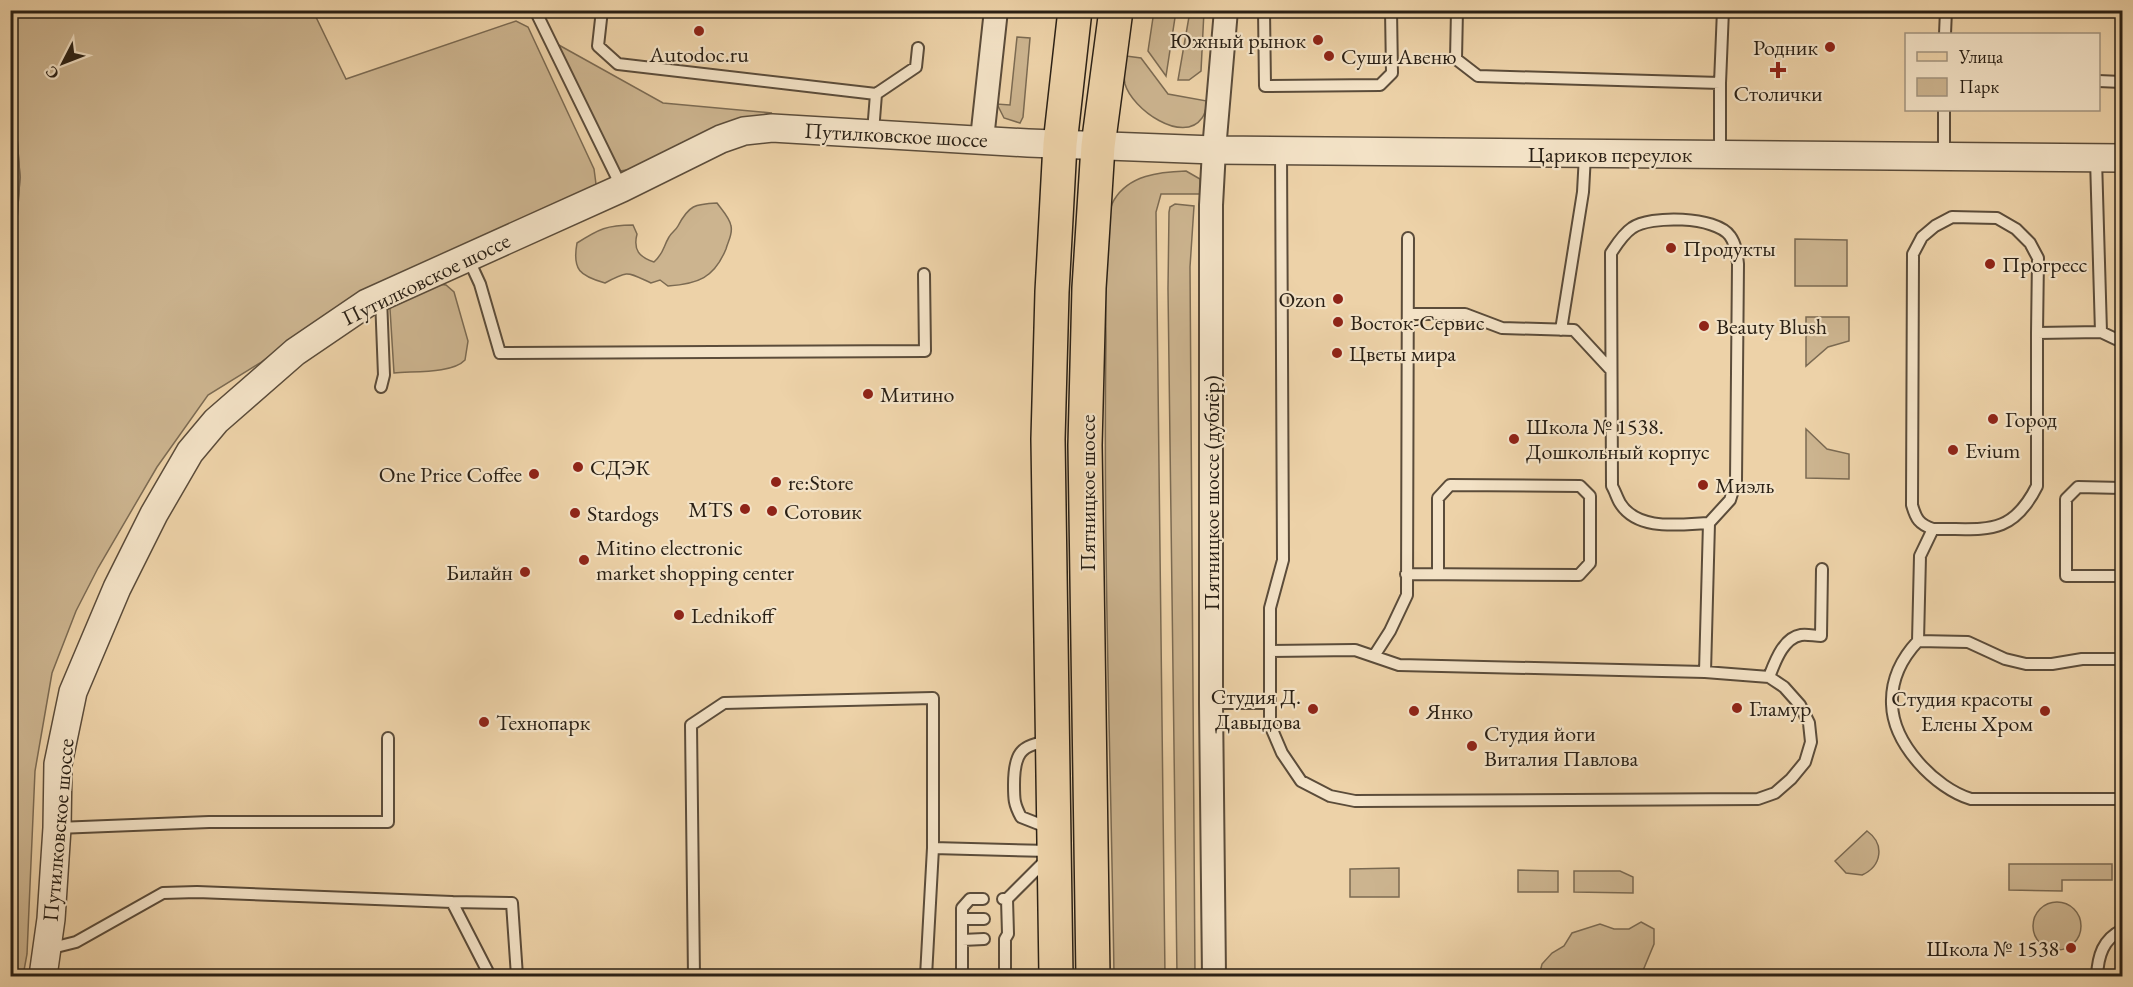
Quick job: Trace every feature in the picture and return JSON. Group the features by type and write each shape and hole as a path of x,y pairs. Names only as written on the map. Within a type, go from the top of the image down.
{"main road":[{"name":"Пятницкое шоссе","path":"1056,976 1048,439 1052,292 1060,144 1075,10"},
{"name":"Пятницкое шоссе","path":"1093,976 1085,445 1089,288 1098,146 1116,10"}],"street":[{"path":"982,140 996,10"},
{"name":"Пятницкое шоссе (дублёр)","path":"1214,976 1211,703 1211,205 1226,10"},
{"name":"Путилковское шоссе","path":"43,976 57,828 58,764 73,692 117,588 154,514 190,452 216,420 267,374 324,331 381,296 622,188 721,139 744,131 772,128 1098,146"},
{"name":"Цариков переулок","path":"1098,146 1281,151 2122,158"}],"lane":[{"path":"535,10 622,188"},
{"path":"602,10 598,46 618,64 876,94 916,67 918,48"},
{"path":"1264,10 1265,86 1380,85 1392,73 1392,10"},
{"path":"1456,10 1456,59 1478,76 1720,83"},
{"path":"1720,154 1723,10"},
{"path":"1945,33 1946,10"},
{"path":"2100,81 2122,82"},
{"path":"873,133 876,94"},
{"path":"1944,111 1944,156"},
{"path":"1270,651 1355,650 1399,665 1705,672 1769,677 1784,687 1800,705 1809,723 1811,742 1805,762 1791,779 1775,792 1758,799 1355,801 1330,796 1301,781 1282,753 1270,725 1270,703 1270,651 1270,608 1282,560 1281,151"},
{"path":"1560,330 1583,192 1585,154"},
{"path":"2096,157 2101,332"},
{"path":"1952,217 1997,218 2016,229 2030,243 2038,258 2037,486 2027,505 2013,519 1996,528 1933,529 1922,525 1916,518 1912,506 1913,254 1922,237 1935,225 1952,217"},
{"path":"1705,672 1709,523 1730,500 1736,481 1738,264 1730,235 1710,223 1688,219 1641,223 1631,228 1620,239 1611,253 1612,486 1621,505 1637,519 1652,524 1709,523"},
{"path":"1374,656 1390,631 1407,595 1408,238"},
{"path":"468,257 480,284 500,353 925,351 924,274"},
{"path":"381,296 384,375 381,387"},
{"path":"1407,314 1465,314 1502,328 1574,330 1611,370"},
{"path":"2037,333 2101,332 2122,342"},
{"path":"1406,574 1438,574 1579,574 1590,563 1590,496 1580,486 1450,486 1438,498 1438,574"},
{"path":"2122,488 2078,487 2066,499 2066,576 2122,576"},
{"path":"1933,529 1920,556 1918,641 1906,653 1896,674 1892,704 1899,732 1914,757 1940,784 1958,795 1971,799 2122,800"},
{"path":"1769,677 1786,644 1800,635 1821,636 1822,569"},
{"path":"1918,641 1968,642 2005,659 2026,664 2052,664 2082,659 2122,659"},
{"path":"694,976 691,726 724,703 933,698 933,848 927,976"},
{"path":"1211,703 1270,703"},
{"path":"57,828 209,822 388,822 388,738"},
{"path":"933,848 1055,841"},
{"path":"1005,976 1004,939 1008,934 1005,899 1055,841"},
{"path":"47,949 76,942 163,893 197,892 512,903 517,976"},
{"path":"962,976 962,908 970,899 983,899"},
{"path":"452,902 490,976"},
{"path":"962,919 984,919"},
{"path":"2097,976 2099,956 2106,942 2122,930"},
{"path":"962,940 984,939"}],"green space":[{"path":"10,11 313,11 346,79 516,21 528,27 594,169 596,184 588,193 325,315 260,363 208,395 157,467 98,568 76,611 52,673 35,771 27,954 23,976 10,976 10,253 17,220 20,177 11,58"},
{"path":"1154,11 1176,11 1166,76 1148,51"},
{"path":"1190,11 1204,11 1201,71 1189,80 1178,80"},
{"path":"1017,37 1030,38 1023,117 1020,123 1004,118 997,104 1010,105"},
{"path":"557,44 663,103 772,113 725,123 640,168 620,171"},
{"path":"1126,56 1141,58 1168,94 1207,101 1202,118 1194,125 1183,128 1159,121 1147,113 1137,104 1125,84"},
{"path":"1186,171 1200,179 1201,194 1161,194 1156,212 1165,976 1114,976 1106,499 1106,246 1110,210 1120,192 1136,180 1146,176"},
{"path":"717,203 729,220 731,235 716,267 704,278 668,286 660,280 651,283 624,274 605,283 589,278 577,266 577,243 604,229 624,225 633,225 637,234 638,252 644,258 654,262 689,210 698,205"},
{"path":"1175,204 1194,206 1190,267 1195,976 1177,976 1168,289 1169,212 1170,207"},
{"path":"1795,239 1847,240 1847,286 1795,286"},
{"path":"430,283 446,285 454,292 468,341 465,360 442,370 394,373 390,309 393,300"},
{"path":"1806,317 1849,317 1849,341 1828,347 1806,366"},
{"path":"1806,429 1827,449 1849,454 1849,479 1806,478"},
{"path":"1867,831 1873,836 1879,848 1877,861 1869,871 1862,875 1846,873 1835,861"},
{"path":"2009,864 2112,864 2112,880 2062,880 2062,891 2009,890"},
{"path":"1399,868 1399,897 1350,897 1350,869"},
{"path":"1518,870 1558,871 1558,892 1518,892"},
{"path":"1574,871 1620,871 1633,877 1633,893 1574,892"},
{"path":"2057,902 2074,909 2081,926 2074,943 2057,950 2040,943 2033,926 2040,909"},
{"path":"1641,922 1654,929 1654,944 1642,973 1644,976 1539,976 1542,964 1552,953 1564,946 1572,933 1600,924 1614,929 1629,929"}],"shaded area":[{"path":"11,58 20,177 17,220 11,253"}],"place":[{"name":"Autodoc.ru","path":"699,31"},
{"name":"Южный рынок","path":"1318,40"},
{"name":"Родник","path":"1830,47"},
{"name":"Суши Авеню","path":"1329,56"},
{"name":"Столички","path":"1778,70"},
{"name":"Продукты","path":"1671,248"},
{"name":"Прогресс","path":"1990,264"},
{"name":"Ozon","path":"1338,299"},
{"name":"Восток-Сервис","path":"1338,322"},
{"name":"Beauty Blush","path":"1704,326"},
{"name":"Цветы мира","path":"1337,353"},
{"name":"Митино","path":"868,394"},
{"name":"Город","path":"1993,419"},
{"name":"Школа № 1538. Дошкольный корпус","path":"1514,439"},
{"name":"Evium","path":"1953,450"},
{"name":"СДЭК","path":"578,467"},
{"name":"One Price Coffee","path":"534,474"},
{"name":"re:Store","path":"776,482"},
{"name":"Миэль","path":"1703,485"},
{"name":"MTS","path":"745,509"},
{"name":"Сотовик","path":"772,511"},
{"name":"Stardogs","path":"575,513"},
{"name":"Mitino electronic market shopping center","path":"584,560"},
{"name":"Билайн","path":"525,572"},
{"name":"Lednikoff","path":"679,615"},
{"name":"Гламур","path":"1737,708"},
{"name":"Студия Д. Давыдова","path":"1313,709"},
{"name":"Янко","path":"1414,711"},
{"name":"Студия красоты Елены Хром","path":"2045,711"},
{"name":"Технопарк","path":"484,722"},
{"name":"Студия йоги Виталия Павлова","path":"1472,746"},
{"name":"Школа № 1538","path":"2071,948"}]}
